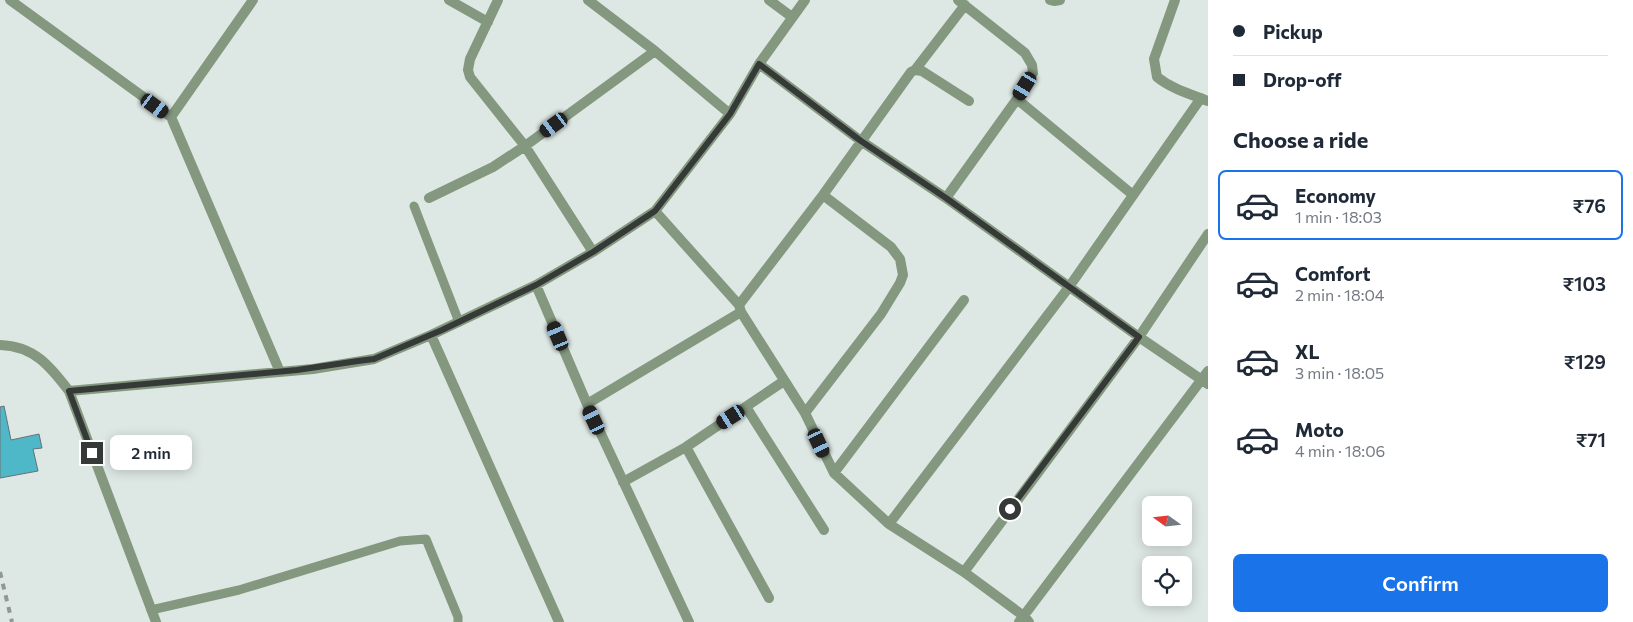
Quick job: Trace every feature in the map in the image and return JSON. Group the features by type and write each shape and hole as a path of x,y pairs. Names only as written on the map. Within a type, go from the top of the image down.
{"street":[{"path":"10,0 171,117 280,372"},
{"path":"171,117 253,0"},
{"path":"449,0 488,22"},
{"path":"498,0 470,59 468,70 470,77 525,146 593,252"},
{"path":"588,0 655,51 730,114"},
{"path":"769,0 792,17"},
{"path":"69,391 313,369 374,359 460,322 536,285 593,252 655,211 730,114 759,64 805,0"},
{"path":"1050,0 1060,0"},
{"path":"889,524 1069,287 1133,195 1204,100 1164,83 1157,77 1154,59 1172,1"},
{"path":"587,404 740,308 962,3 1025,53 1032,64 1033,73 1017,99 946,198"},
{"path":"428,198 492,167 525,146 655,51"},
{"path":"655,211 740,308 805,414 834,473 889,524 964,572 1024,620 1206,378 1139,337 946,198 861,141 759,64"},
{"path":"915,70 922,71 969,101"},
{"path":"1017,99 1133,195"},
{"path":"805,414 881,314 900,283 903,274 900,258 891,247 823,196"},
{"path":"964,572 1139,337 1208,234"},
{"path":"536,285 587,404 689,622"},
{"path":"834,473 964,300"},
{"path":"431,335 559,622"},
{"path":"0,345 8,345 30,352 48,364 69,391 156,622"},
{"path":"623,482 686,447 784,381"},
{"path":"746,407 824,530"},
{"path":"686,447 769,598"}],"lane":[{"path":"414,206 460,322"},
{"path":"151,610 239,590 400,541 426,539 458,617 458,622"}],"building":[{"path":"4,406 11,440 39,434 42,448 33,449 38,471 0,478 0,407"}],"railway":[{"path":"0,572 12,622"}],"route":[{"path":"92,453 69,391 313,369 374,359 431,335 536,285 593,252 655,211 730,114 759,64 861,141 946,198 1139,337 1010,509"}]}
